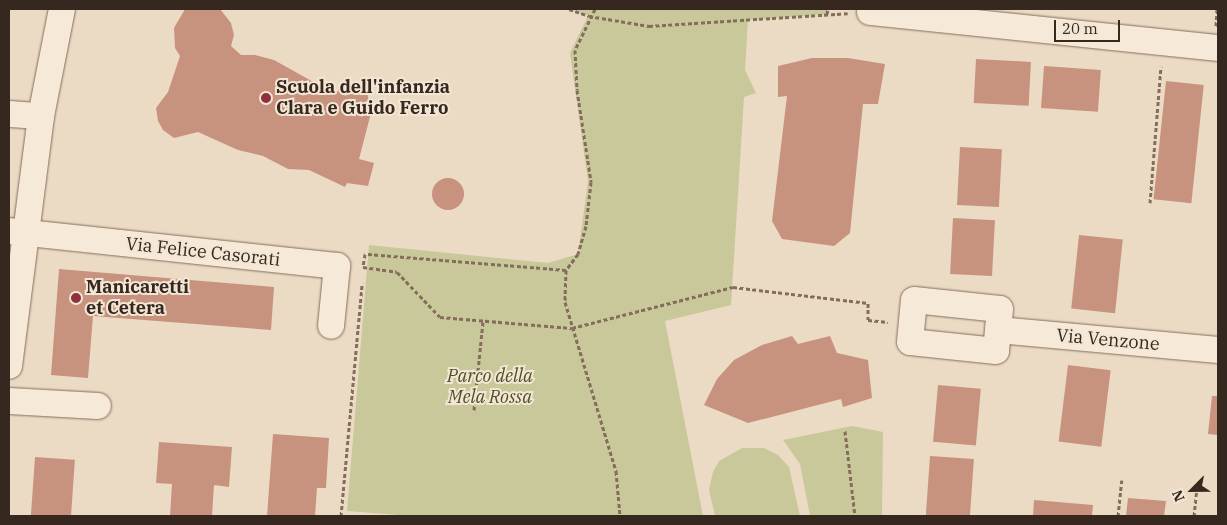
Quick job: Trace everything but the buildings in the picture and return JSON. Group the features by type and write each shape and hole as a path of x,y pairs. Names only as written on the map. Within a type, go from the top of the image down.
{"street":[{"path":"9,366 16,232 62,9"},
{"path":"870,12 1218,48"},
{"path":"9,114 41,116"},
{"name":"Via Felice Casorati","path":"16,232 337,266"},
{"path":"331,326 337,266"},
{"path":"1000,309 996,351 912,322 1000,309"},
{"name":"Via Venzone","path":"998,330 1218,350"},
{"path":"9,401 98,406"}],"path":[{"path":"569,9 589,16 648,26 870,12"},
{"path":"595,9 589,16 575,50 577,90 591,182 586,226 578,254 566,270 565,302 616,471 620,516"},
{"path":"827,14 828,9"},
{"path":"1150,203 1163,43"},
{"path":"362,274 364,254 566,270"},
{"path":"337,266 363,267 397,272 440,317 572,328 733,287 868,303 868,320 912,322"},
{"path":"341,516 362,280"},
{"path":"474,410 483,321"},
{"path":"845,431 855,516"},
{"path":"1118,516 1122,480"},
{"path":"1194,516 1196,488"}],"green space":[{"name":"Parco della Mela Rossa","path":"569,9 828,9 827,14 748,20 745,70 756,93 744,97 731,305 665,321 703,516 412,516 347,511 369,245 548,263 578,254 588,181 570,53 588,16"},
{"path":"852,426 883,432 882,516 810,516 800,464 783,440"},
{"path":"742,448 764,448 778,455 789,467 800,516 715,516 709,490 713,472 719,461"}],"place":[{"name":"Scuola dell'infanzia Clara e Guido Ferro","path":"266,98"},
{"name":"Manicaretti et Cetera","path":"76,298"}]}
